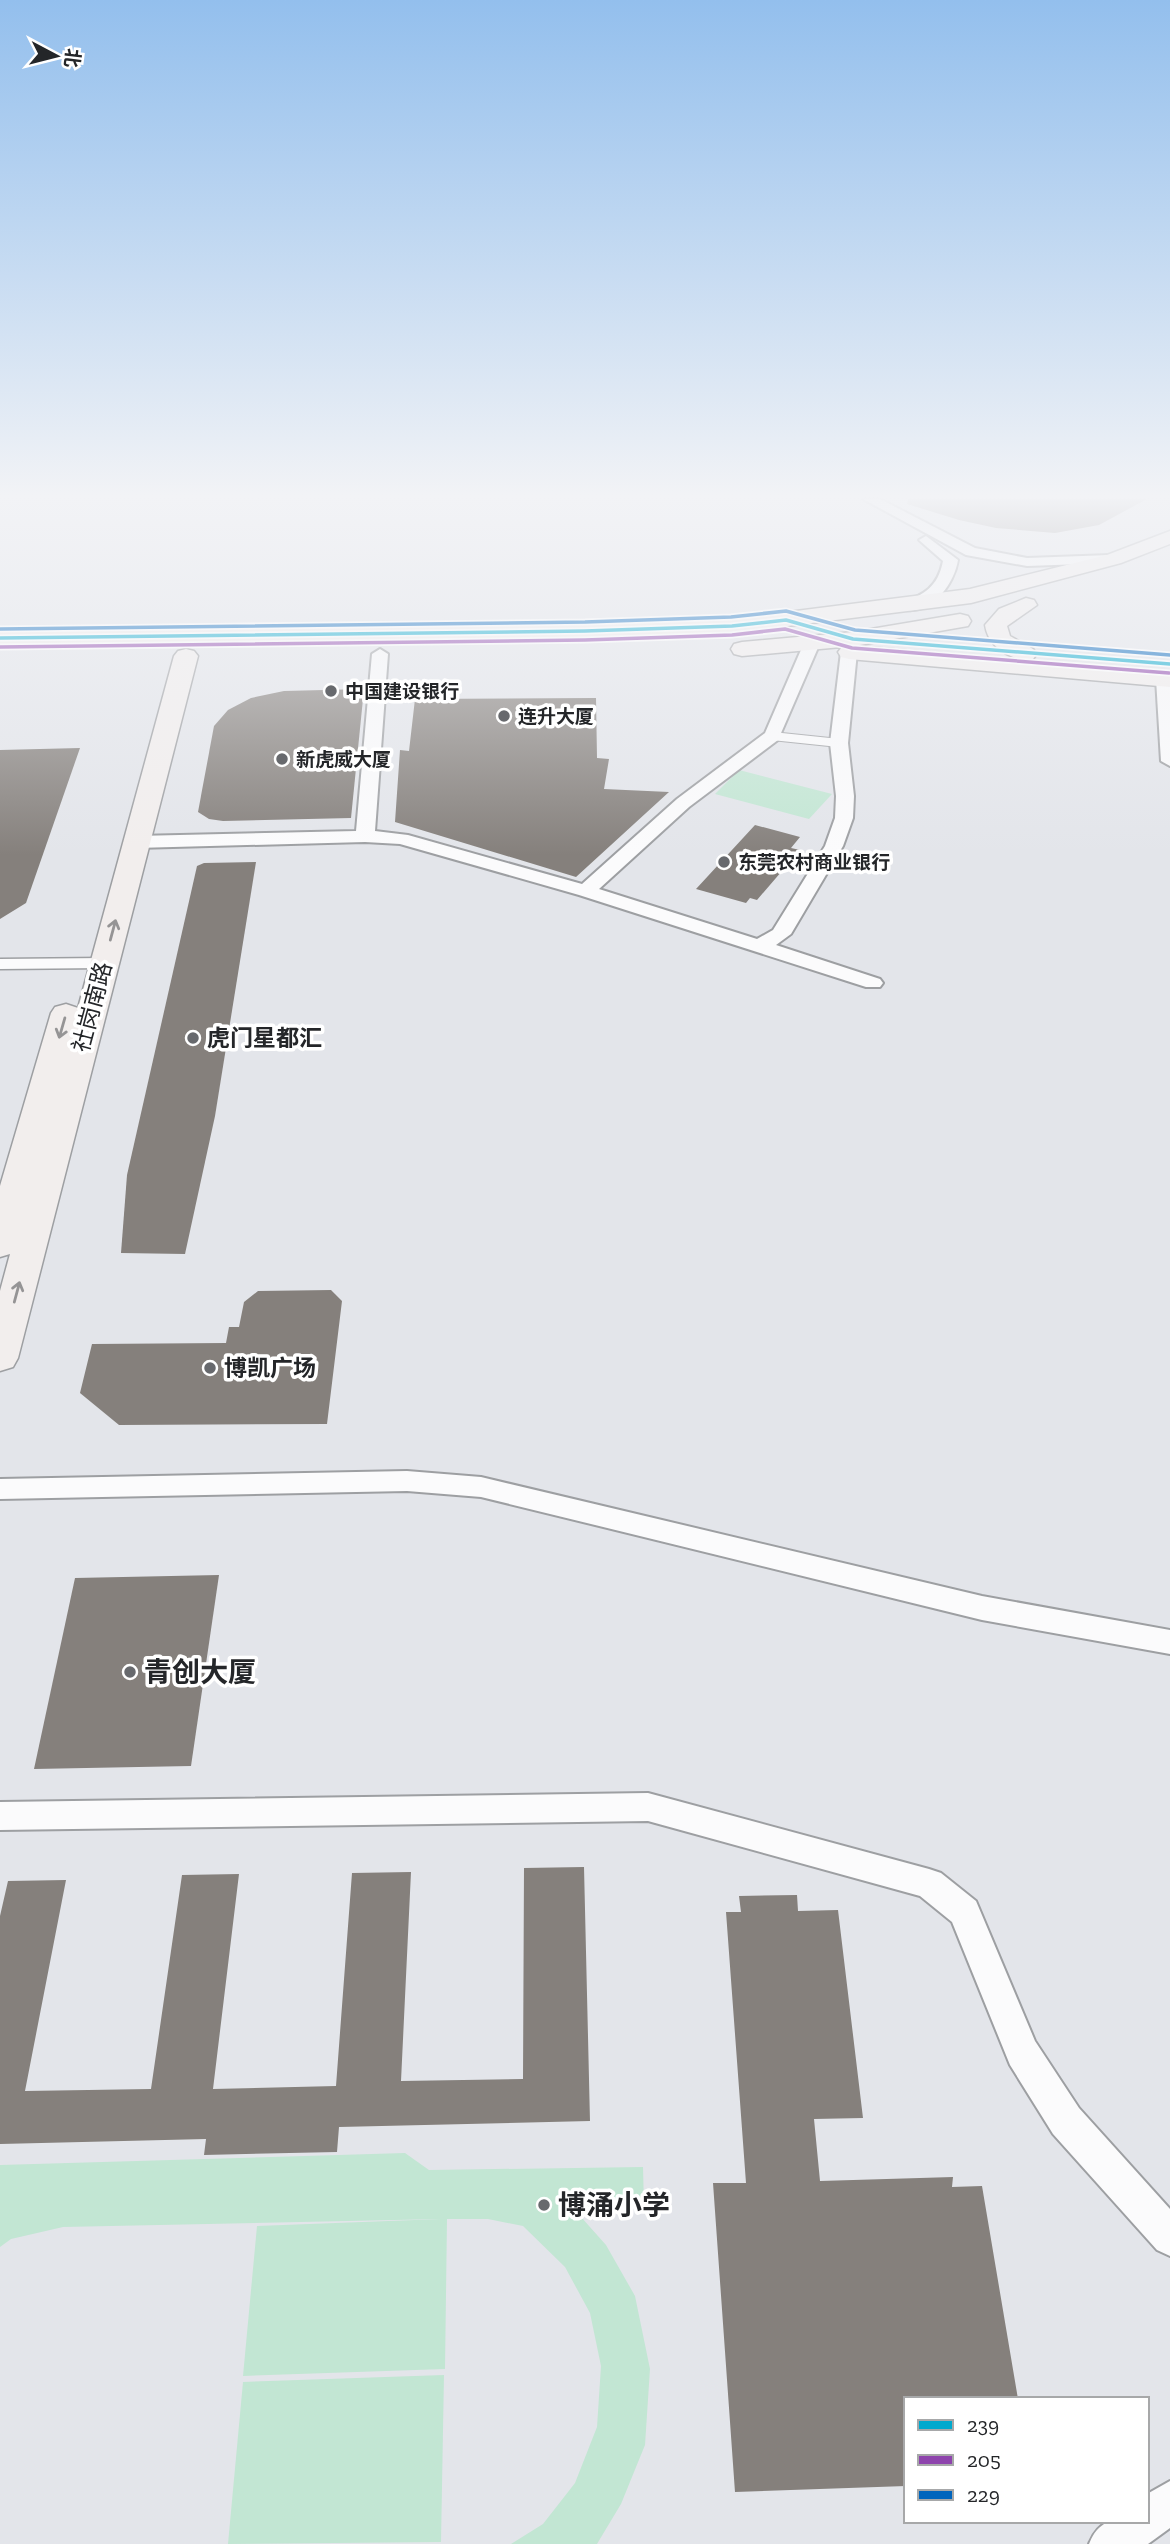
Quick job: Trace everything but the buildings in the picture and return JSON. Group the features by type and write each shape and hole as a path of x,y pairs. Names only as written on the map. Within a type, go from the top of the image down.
{"street":[{"path":"0,638 585,631 759,624 806,618"},
{"path":"851,645 977,618"},
{"path":"1003,618 996,625 997,635 1005,645 1025,653"},
{"path":"786,620 851,645 1168,675"},
{"path":"759,624 812,643"},
{"path":"586,891 682,803 772,736 812,643"},
{"path":"0,659 739,650 812,643 1025,653 1168,675"},
{"path":"758,947 781,934 834,846 844,818 845,796 839,743 844,681 851,645"},
{"path":"365,836 380,654"},
{"name":"社岗南路","path":"0,1245 92,963 136,842 177,656"},
{"name":"社岗南路","path":"0,1358 92,963 177,656"},
{"path":"1168,675 1170,761"},
{"path":"136,842 365,836 401,839 586,891 873,983"},
{"path":"0,1489 407,1481 481,1487 982,1608 1170,1642"},
{"path":"0,1816 648,1807 929,1884 964,1912 1022,2053 1066,2121 1170,2236"},
{"path":"1149,2519 1170,2502"},
{"path":"1110,2544 1144,2523"}],"lane":[{"path":"772,736 839,743"},
{"path":"0,964 92,963"}],"green space":[{"path":"739,770 832,794 809,819 715,794"},
{"path":"405,2153 429,2170 643,2167 644,2206 573,2208 606,2245 635,2296 650,2369 645,2445 621,2504 597,2544 511,2544 543,2524 575,2483 597,2427 601,2366 590,2313 565,2267 523,2226 488,2219 447,2219 445,2369 243,2376 257,2226 441,2219 63,2227 11,2239 0,2247 0,2165"},
{"path":"444,2375 441,2542 228,2544 243,2382"}],"transit line":[{"name":"229","path":"0,629 585,622 710,618"},
{"name":"229","path":"810,618 855,630 1170,655"},
{"name":"239","path":"0,638 585,631 732,626 786,620 853,639 1170,664"},
{"name":"205","path":"0,647 585,640 732,635 785,629 852,648 1169,673"}],"place":[{"name":"中国建设银行","path":"331,691"},
{"name":"连升大厦","path":"504,716"},
{"name":"新虎威大厦","path":"282,759"},
{"name":"东莞农村商业银行","path":"724,862"},
{"name":"虎门星都汇","path":"193,1038"},
{"name":"博凯广场","path":"210,1368"},
{"name":"青创大厦","path":"130,1672"},
{"name":"博涌小学","path":"544,2205"}]}
